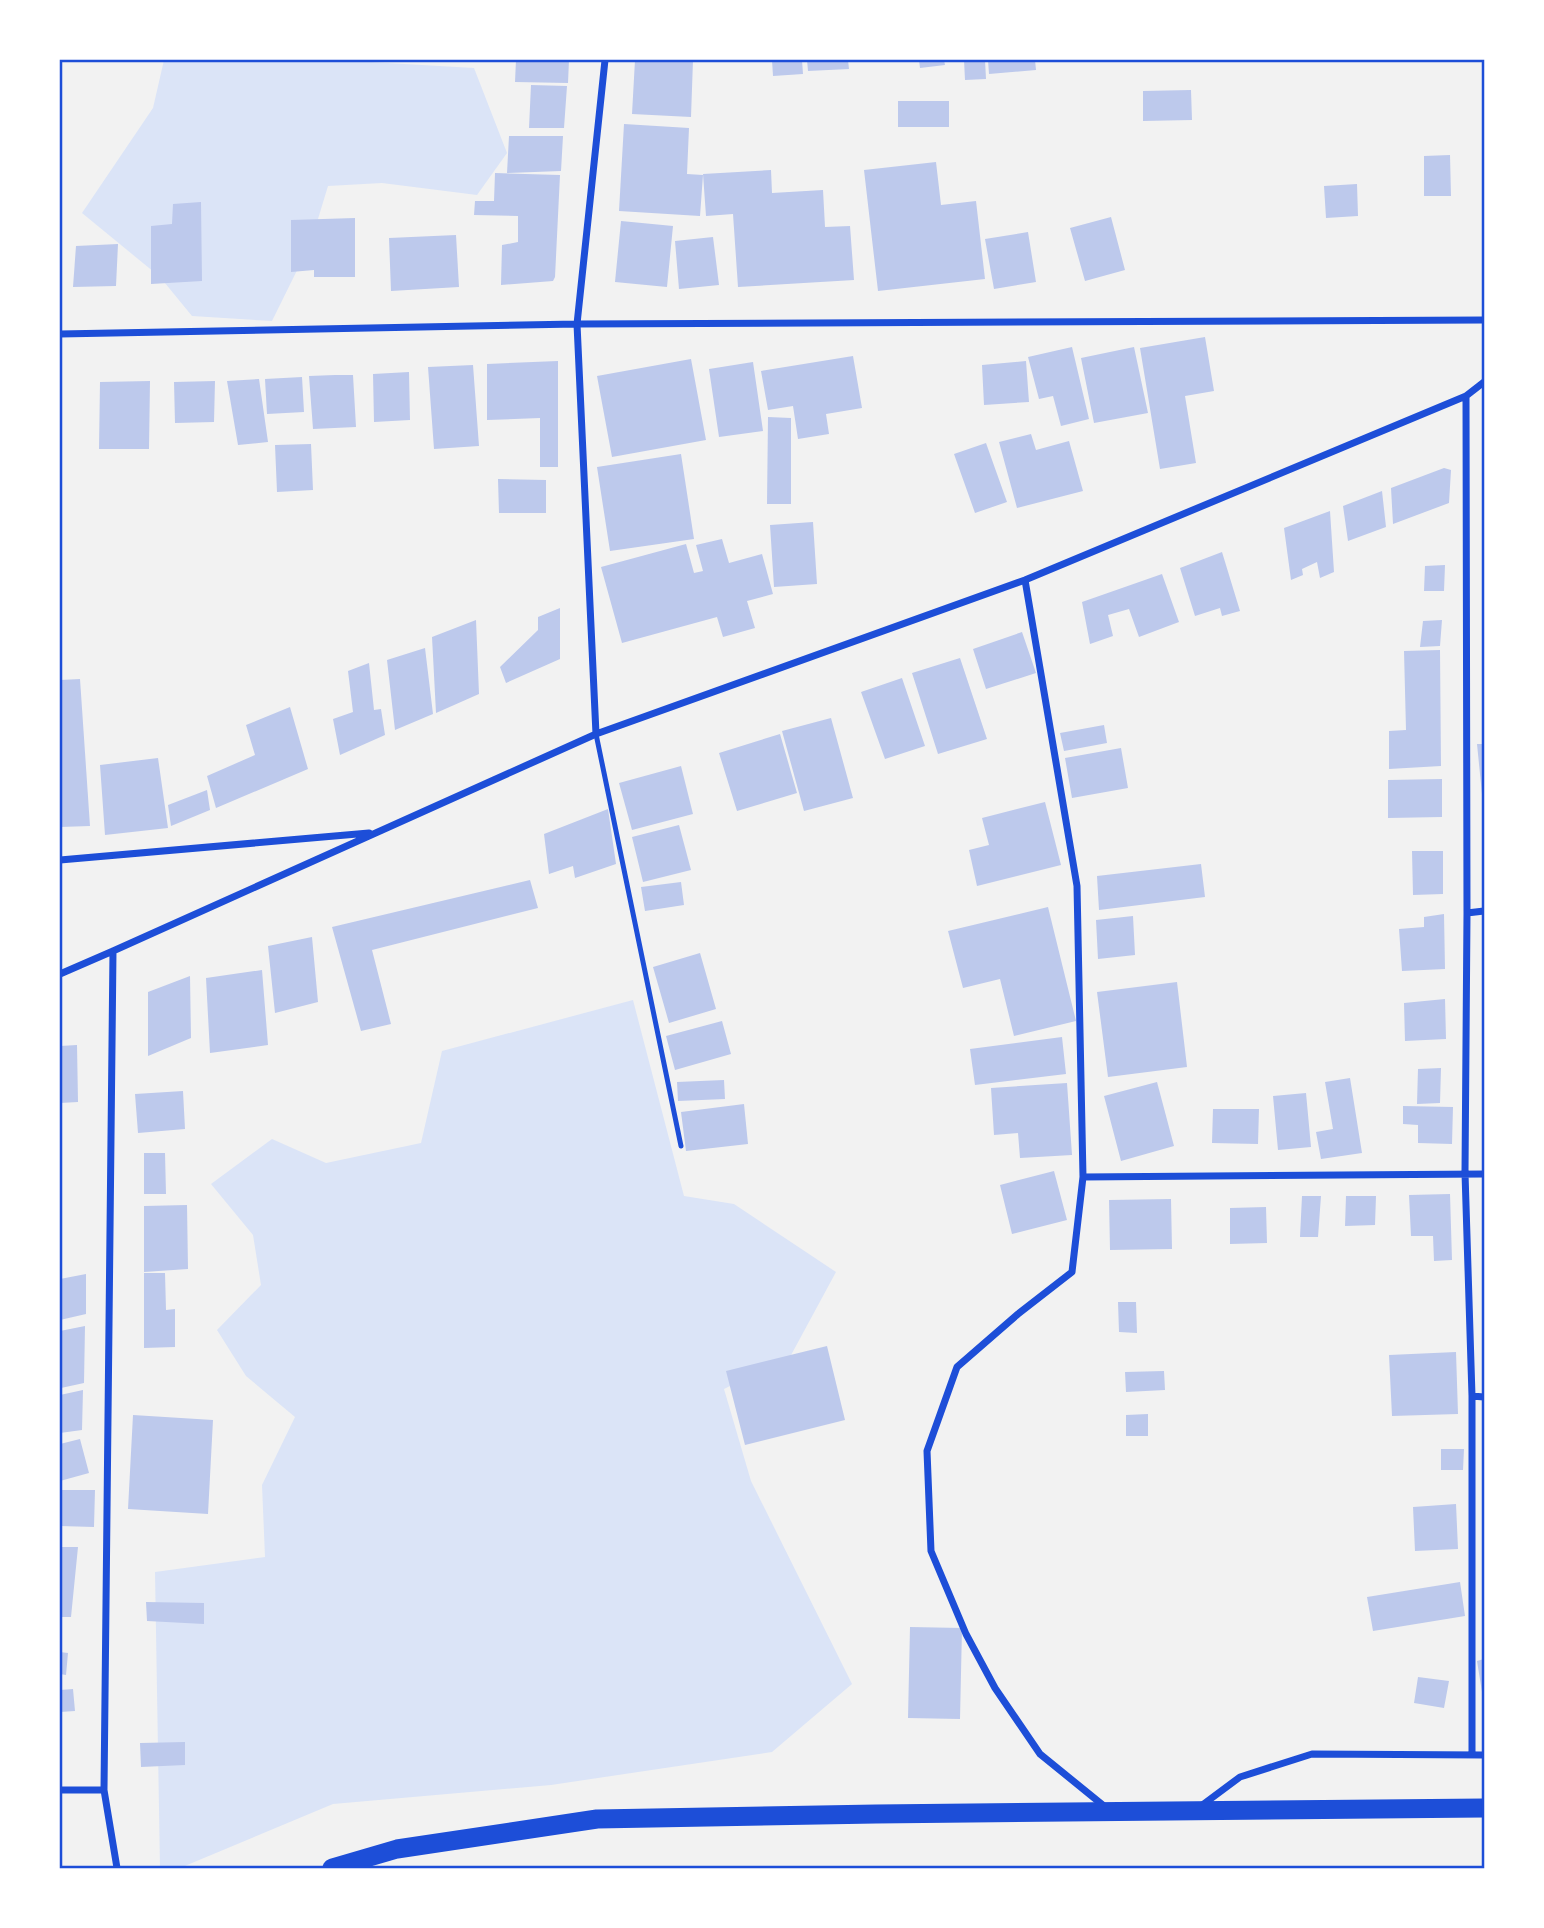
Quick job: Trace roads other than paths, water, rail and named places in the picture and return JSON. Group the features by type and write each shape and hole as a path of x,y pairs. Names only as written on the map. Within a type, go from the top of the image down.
{"highway":[{"path":"332,1868 397,1849 597,1819 1485,1808"}],"street":[{"path":"596,734 577,324 605,60"},
{"path":"60,334 577,324 1485,320"},
{"path":"60,974 596,734 1025,580 1466,396 1485,382"},
{"path":"1466,396 1465,1173 1472,1396 1472,1755"},
{"path":"1025,580 1077,886 1083,1177 1072,1272 957,1367 927,1451 931,1551 966,1634 995,1688 1040,1754 1110,1811"},
{"path":"60,860 375,832"},
{"path":"1467,913 1485,911"},
{"path":"113,951 104,1790 117,1868"},
{"path":"1083,1177 1485,1174"},
{"path":"1472,1396 1485,1397"},
{"path":"1194,1810 1240,1777 1312,1754 1485,1755"},
{"path":"60,1790 104,1790"}],"lane":[{"path":"596,734 681,1146"}]}
